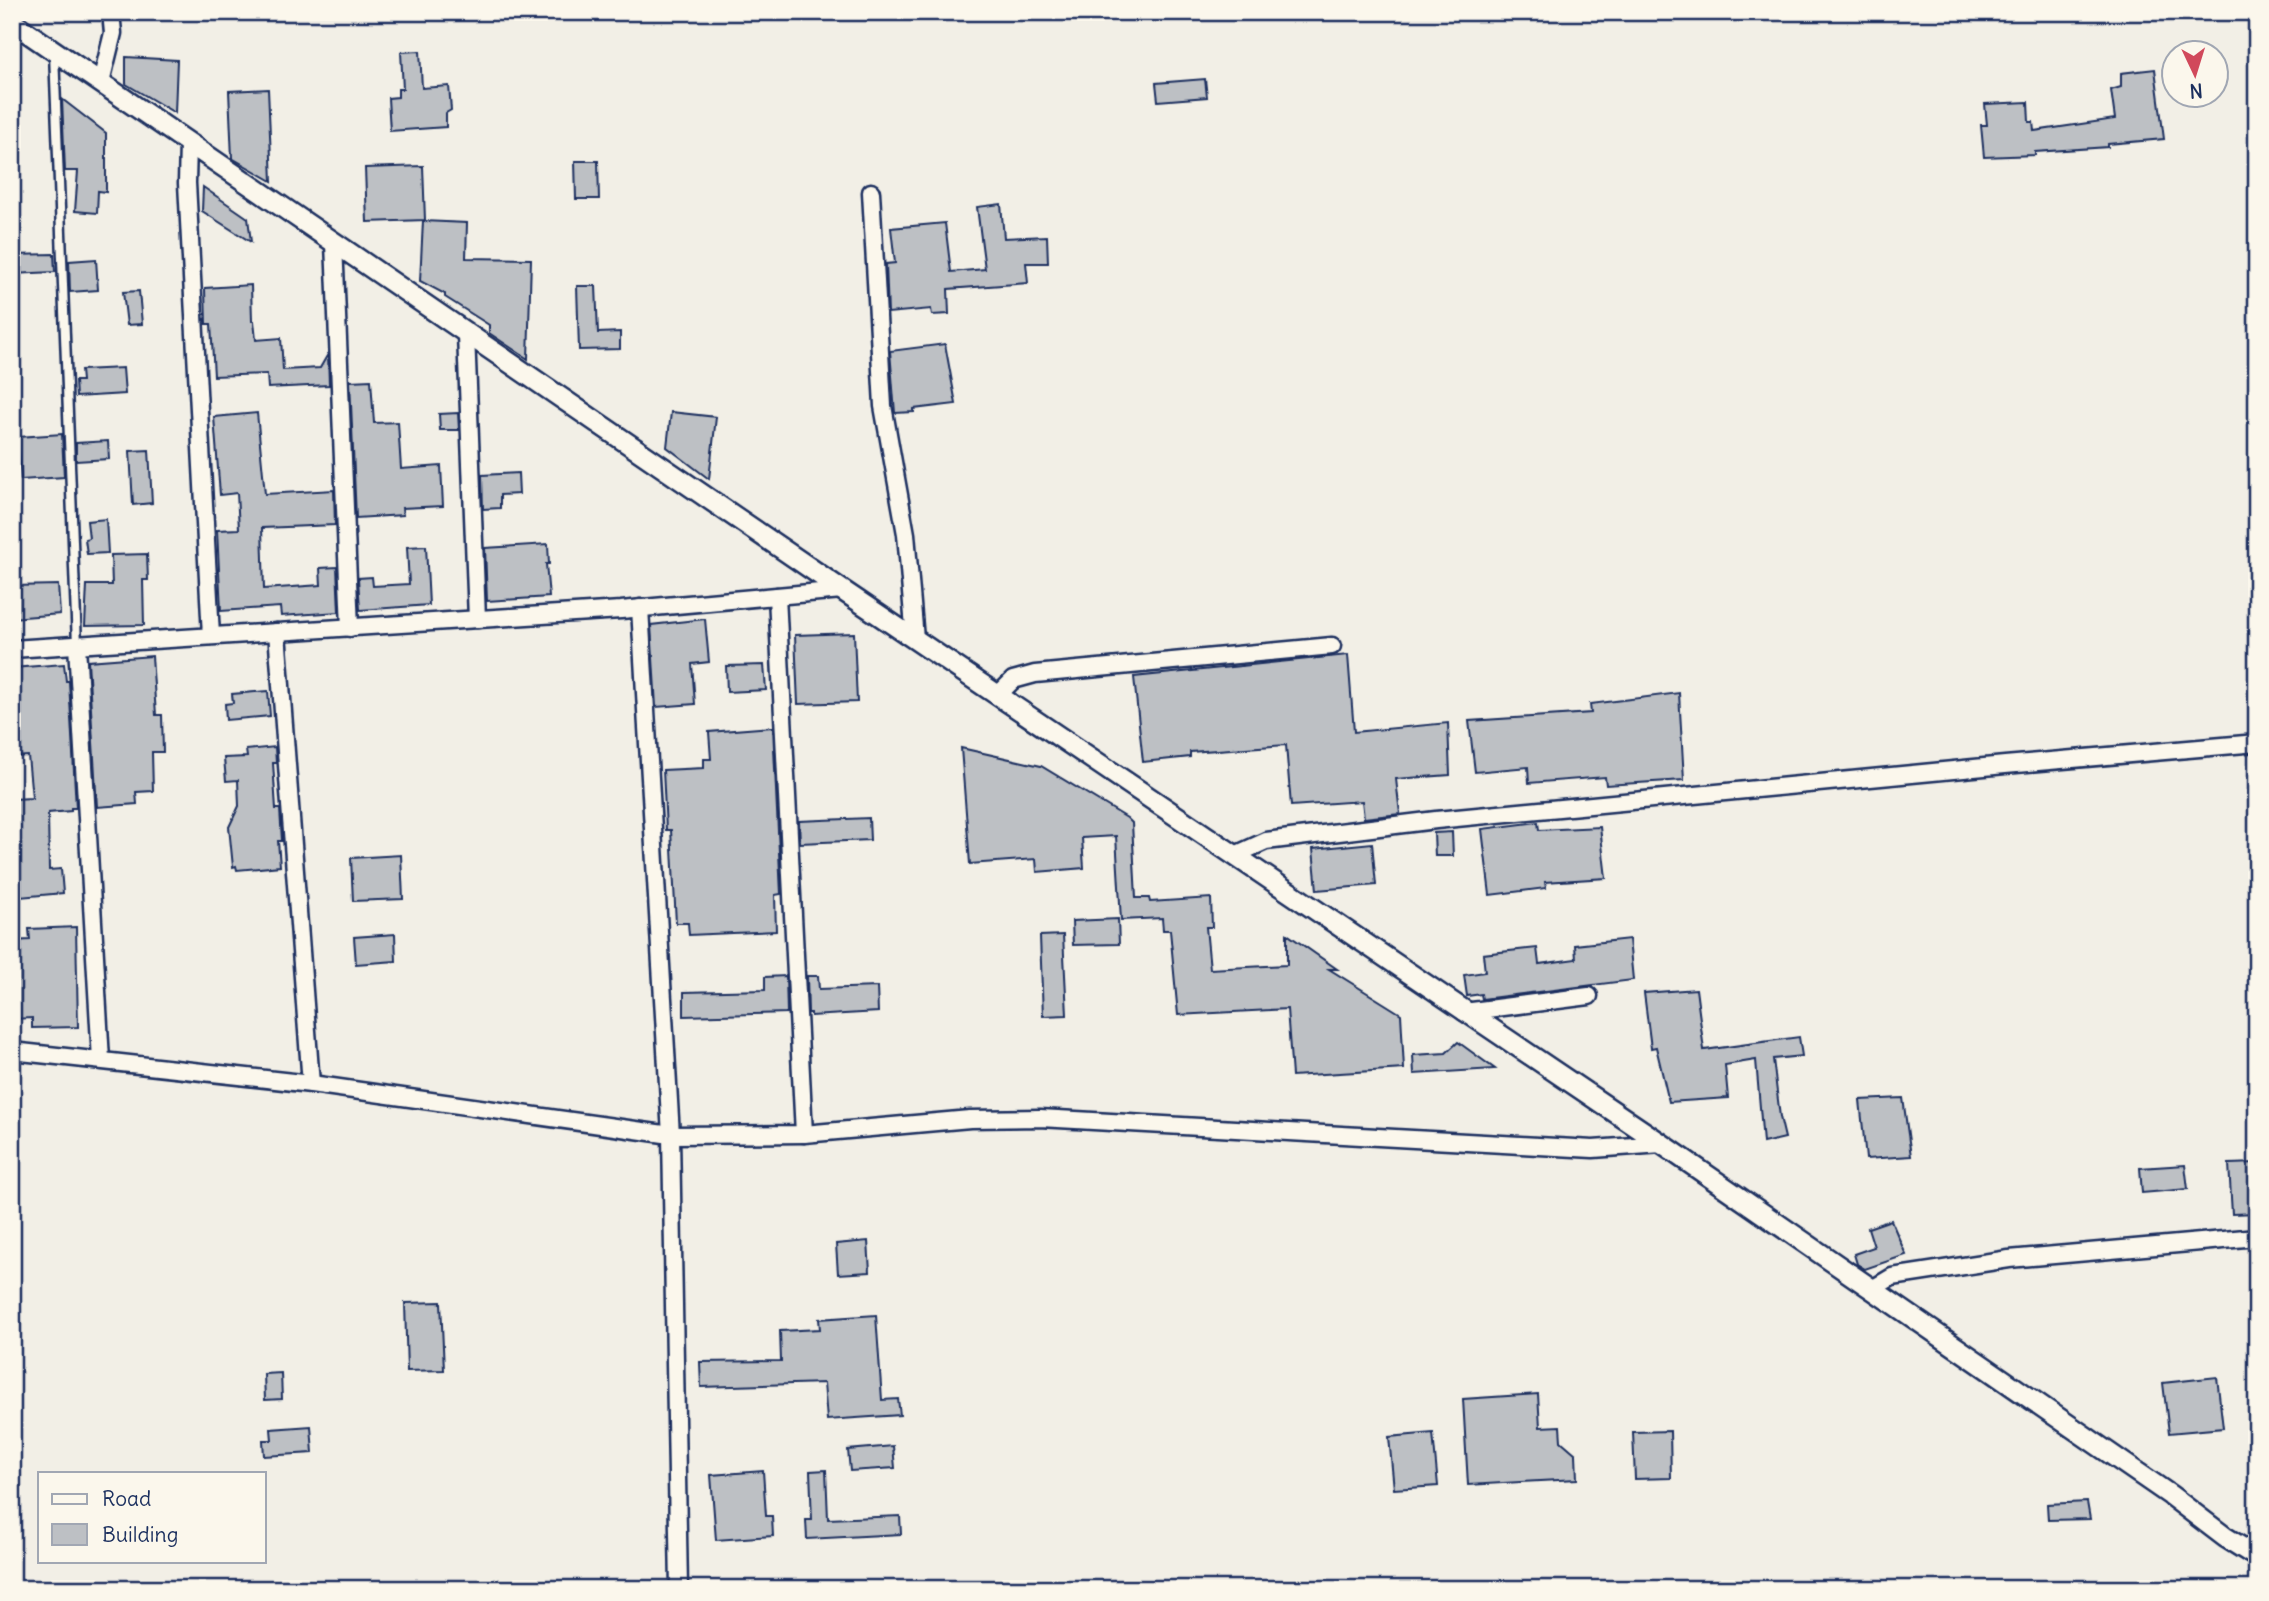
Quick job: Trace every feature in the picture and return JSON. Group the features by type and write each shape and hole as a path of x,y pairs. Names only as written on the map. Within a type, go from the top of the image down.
{"street":[{"path":"102,82 113,33 111,12"},
{"path":"12,22 842,590 1662,1144 2257,1557"},
{"path":"188,144 187,183 211,636"},
{"path":"871,192 883,406 906,534 915,639"},
{"path":"334,243 349,628"},
{"path":"467,334 477,620"},
{"path":"12,649 477,620 842,590"},
{"path":"777,596 804,1134"},
{"path":"640,608 671,1135 679,1589"},
{"path":"277,632 311,1084"},
{"path":"77,645 101,1060"},
{"path":"998,695 1013,680 1035,674 1332,646"},
{"path":"1235,855 1266,841 1436,820 2257,743"},
{"path":"1464,1012 1589,996"},
{"path":"12,1051 311,1084 671,1135 804,1134 970,1119 1040,1118 1593,1149 1662,1144"},
{"path":"1872,1289 1892,1277 2009,1259 2257,1237"}],"lane":[{"path":"54,50 77,645"}],"building":[{"path":"420,51 422,88 449,86 451,110 446,113 446,127 390,131 388,98 398,97 398,89 403,89 401,52"},
{"path":"126,57 177,60 175,113 126,84"},
{"path":"2155,69 2164,139 2108,144 2108,147 2035,152 2035,155 1984,157 1981,125 1987,125 1985,104 2028,102 2029,122 2033,122 2034,131 2115,119 2111,90 2121,87 2121,73"},
{"path":"1205,79 1207,97 1158,101 1156,83"},
{"path":"268,89 272,181 232,158 229,91"},
{"path":"62,99 106,133 106,192 98,191 97,213 75,211 78,171 65,171"},
{"path":"575,161 598,161 599,199 576,199"},
{"path":"423,166 425,220 367,222 365,168"},
{"path":"203,187 248,218 251,242 202,211"},
{"path":"1001,204 1004,238 1047,236 1048,263 1026,263 1028,283 948,289 949,314 932,315 931,309 888,313 886,264 895,263 891,228 945,223 951,272 985,269 977,207"},
{"path":"423,221 467,223 466,258 531,259 528,359 489,333 489,325 445,297 445,294 420,281"},
{"path":"54,254 55,272 12,274 12,255"},
{"path":"96,259 98,290 70,292 69,261"},
{"path":"251,285 252,321 256,340 281,338 283,370 320,368 328,354 329,385 268,388 267,374 214,376 211,324 206,324 205,288"},
{"path":"577,286 596,286 598,333 620,332 620,349 579,350"},
{"path":"139,291 142,324 127,325 123,292"},
{"path":"945,344 956,404 895,413 890,351"},
{"path":"123,368 125,394 76,397 75,381 82,381 81,370"},
{"path":"371,380 374,423 398,422 401,469 441,466 443,506 402,508 403,515 356,518 350,381"},
{"path":"671,412 716,417 709,479 667,447"},
{"path":"257,413 265,494 334,490 335,525 262,528 264,589 321,585 320,568 337,567 339,612 281,616 280,607 221,611 217,530 239,529 237,493 220,495 214,417"},
{"path":"458,413 459,430 440,430 439,414"},
{"path":"62,434 64,477 21,480 18,437"},
{"path":"108,441 109,459 76,461 76,443"},
{"path":"149,450 152,503 133,505 130,451"},
{"path":"518,473 519,494 500,495 500,508 483,509 482,475"},
{"path":"106,519 108,553 87,554 87,521"},
{"path":"548,544 549,564 546,564 549,597 487,601 485,548"},
{"path":"426,546 429,605 360,610 358,578 372,577 373,586 409,584 407,547"},
{"path":"147,554 148,580 143,580 144,625 85,626 87,585 112,585 111,555"},
{"path":"58,585 60,614 12,618 12,586"},
{"path":"705,619 709,662 692,664 695,704 656,707 651,625"},
{"path":"854,633 857,702 798,704 795,635"},
{"path":"1348,655 1354,732 1448,723 1450,775 1396,779 1400,814 1364,818 1362,801 1291,806 1286,745 1190,752 1190,757 1143,762 1134,677"},
{"path":"152,656 156,715 162,715 163,752 152,752 153,791 136,792 137,804 97,807 88,661"},
{"path":"64,664 66,681 69,681 76,808 48,813 49,870 61,869 63,893 20,897 19,878 12,878 12,854 15,854 13,799 32,798 28,756 12,757 12,668"},
{"path":"764,665 766,690 727,692 726,666"},
{"path":"268,691 270,716 226,720 225,704 233,703 232,694"},
{"path":"1679,693 1684,780 1606,785 1605,777 1529,783 1528,767 1475,772 1469,721 1591,713 1590,704"},
{"path":"773,727 781,894 775,895 776,931 689,935 688,923 676,923 671,830 666,830 663,770 704,768 704,759 711,759 709,732"},
{"path":"275,747 276,763 273,763 276,809 280,809 282,841 278,841 280,866 237,870 236,866 233,867 229,827 239,806 238,780 226,781 224,758 247,757 246,750"},
{"path":"961,748 1041,766 1127,818 1132,823 1136,898 1149,898 1150,902 1211,898 1212,927 1206,927 1210,969 1287,965 1287,934 1337,969 1329,969 1401,1014 1404,1069 1292,1076 1287,1009 1178,1015 1170,930 1163,930 1162,918 1121,920 1116,836 1082,838 1084,868 1037,872 1036,859 970,864"},
{"path":"869,818 870,840 800,843 799,821"},
{"path":"1538,822 1539,830 1600,827 1606,878 1545,882 1546,888 1490,895 1482,829"},
{"path":"1452,832 1453,856 1435,856 1434,833"},
{"path":"1372,843 1376,885 1317,890 1313,849"},
{"path":"401,855 403,899 353,901 351,858"},
{"path":"1118,919 1119,944 1073,945 1072,921"},
{"path":"76,927 78,1027 32,1028 32,1018 12,1019 12,941 30,940 29,929"},
{"path":"395,934 396,961 356,964 354,937"},
{"path":"1063,935 1067,1015 1043,1016 1040,936"},
{"path":"1629,939 1633,980 1482,999 1481,994 1467,996 1464,975 1485,972 1483,954 1537,948 1539,964 1576,959 1575,945"},
{"path":"786,976 787,1013 684,1016 684,992 765,990 765,977"},
{"path":"807,976 818,976 819,989 877,987 878,1012 811,1016 811,1013 808,1013"},
{"path":"1696,989 1704,1050 1799,1037 1802,1056 1773,1059 1785,1138 1763,1143 1756,1060 1725,1065 1728,1098 1669,1102 1656,1047 1651,1048 1644,993"},
{"path":"1458,1042 1495,1069 1414,1074 1413,1055 1446,1053"},
{"path":"1903,1098 1911,1156 1866,1159 1860,1100"},
{"path":"2257,1163 2257,1213 2232,1214 2229,1164"},
{"path":"2185,1165 2188,1189 2142,1193 2140,1168"},
{"path":"1891,1220 1906,1255 1865,1269 1857,1264 1854,1254 1874,1247 1868,1228"},
{"path":"868,1241 870,1272 838,1274 836,1244"},
{"path":"441,1302 444,1370 407,1371 405,1303"},
{"path":"876,1315 882,1400 898,1399 900,1415 827,1420 824,1383 701,1387 700,1362 781,1361 780,1331 820,1329 819,1319"},
{"path":"281,1373 282,1399 265,1400 264,1374"},
{"path":"2217,1377 2223,1428 2169,1433 2163,1383"},
{"path":"1538,1394 1540,1427 1560,1426 1561,1441 1576,1454 1577,1479 1468,1485 1463,1399"},
{"path":"311,1426 313,1453 264,1456 263,1440 272,1440 271,1429"},
{"path":"1670,1431 1671,1478 1635,1479 1633,1432"},
{"path":"1433,1433 1438,1486 1394,1489 1389,1437"},
{"path":"893,1446 895,1468 850,1471 848,1450"},
{"path":"826,1470 828,1519 900,1516 901,1534 807,1539 806,1520 812,1520 810,1471"},
{"path":"763,1471 766,1516 772,1516 773,1536 716,1540 711,1475"},
{"path":"2087,1502 2090,1519 2048,1520 2047,1504"}]}
